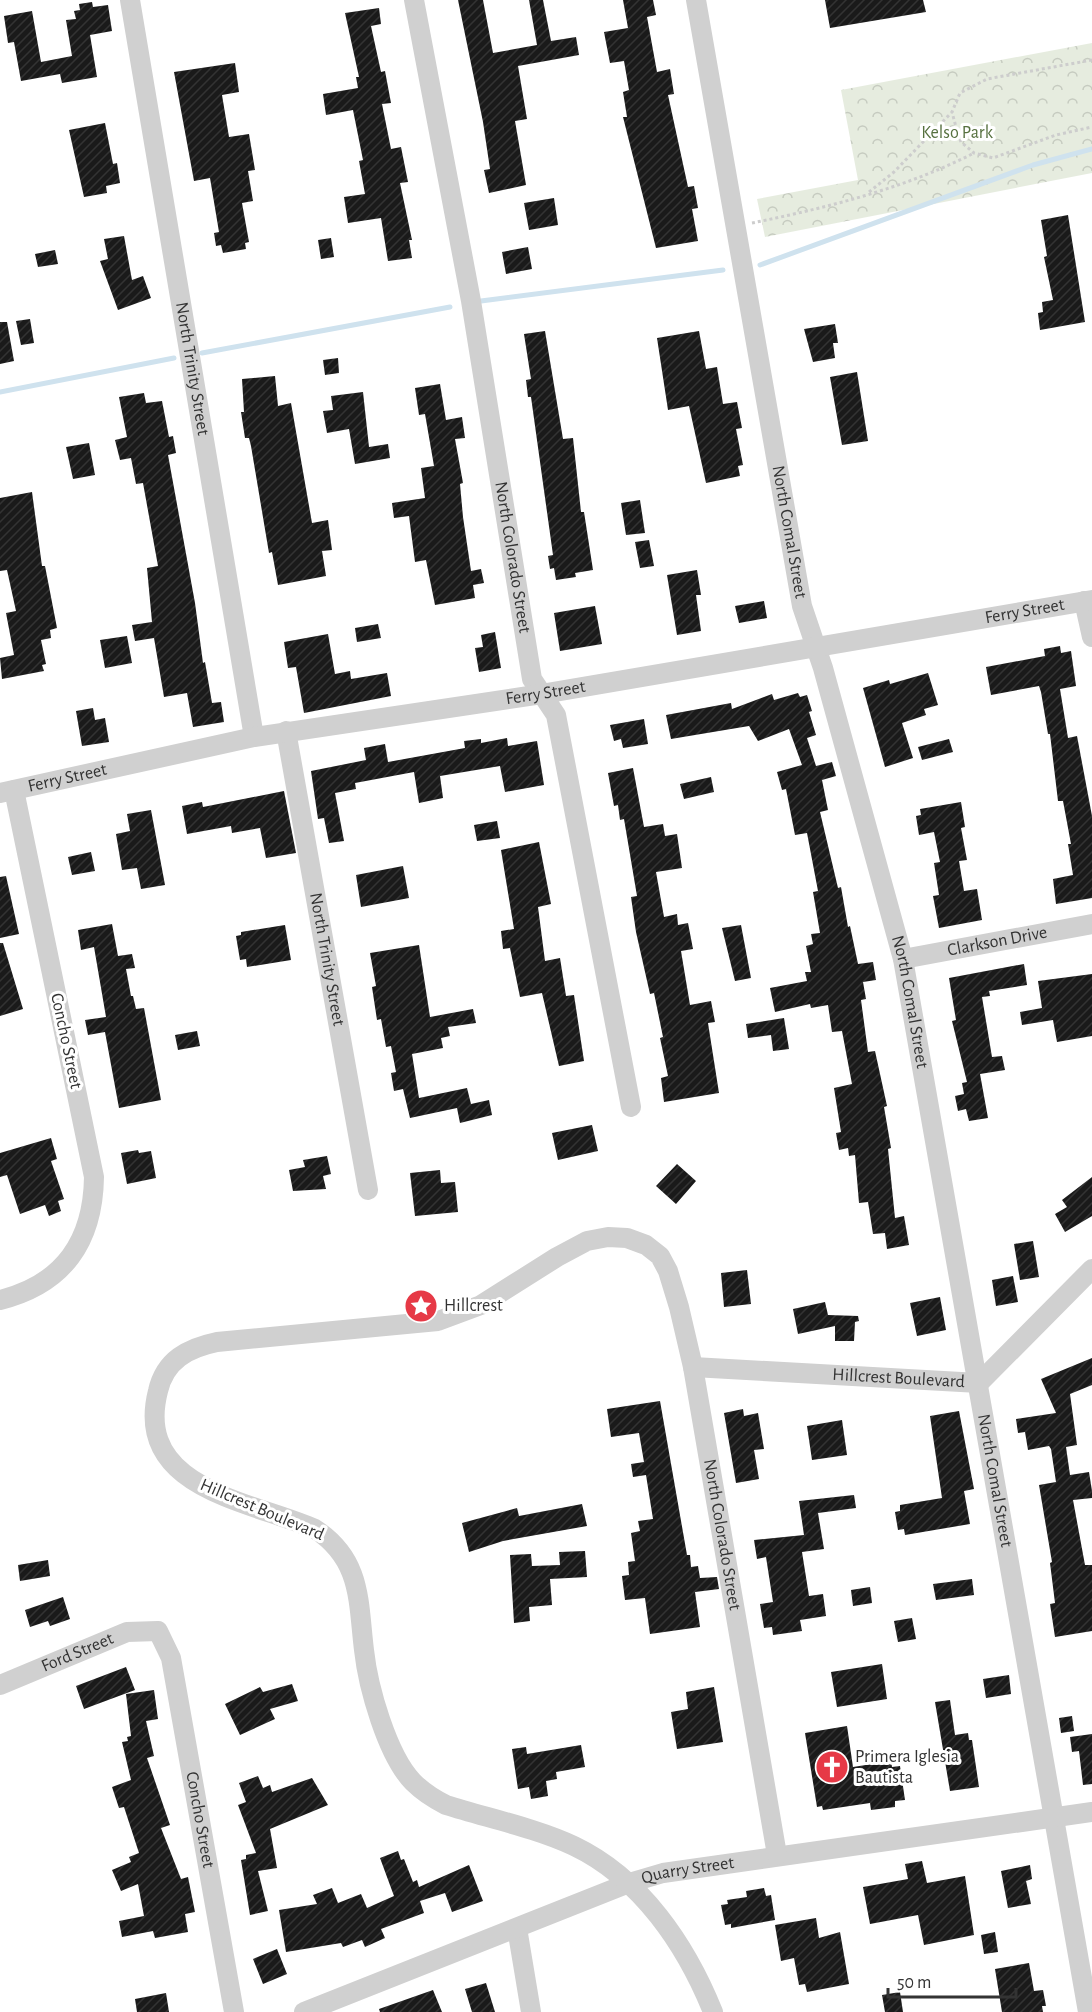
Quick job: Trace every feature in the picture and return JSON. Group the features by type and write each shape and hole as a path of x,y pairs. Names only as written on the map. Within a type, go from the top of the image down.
{"street":[{"name":"North Trinity Street","path":"130,0 254,737"},
{"name":"North Colorado Street","path":"414,0 471,301 532,679 556,715 631,1107"},
{"name":"North Comal Street","path":"696,0 802,606 823,668 903,959 1088,2012"},
{"name":"Ferry Street","path":"7,792 286,731 542,694 815,649 1088,600"},
{"path":"1088,600 1092,637"},
{"name":"North Trinity Street","path":"286,731 368,1190"},
{"name":"Concho Street","path":"0,1300 34,1288 66,1263 80,1244 90,1219 94,1177 7,792"},
{"name":"Clarkson Drive","path":"903,959 1092,924"},
{"name":"Hillcrest Boulevard","path":"627,1238 608,1237 587,1241 557,1257 481,1305 438,1322 197,1346 182,1354 169,1366 160,1382 154,1404 154,1424 158,1442 168,1460 185,1476 230,1498 315,1530 330,1539 344,1554 352,1572 357,1593 370,1681 398,1761 412,1781 430,1797 446,1805 572,1845 596,1858 629,1883 654,1911 690,1961 712,2012"},
{"name":"North Colorado Street","path":"627,1238 646,1245 660,1256 668,1271 693,1367 777,1855"},
{"name":"Hillcrest Boulevard","path":"693,1367 979,1383 1092,1269"},
{"name":"Concho Street","path":"158,1631 171,1658 234,2012"},
{"name":"Ford Street","path":"0,1685 127,1632 158,1631"},
{"name":"Quarry Street","path":"304,2012 629,1883 663,1873 1092,1812"},
{"path":"517,1928 531,2012"}],"path":[{"path":"867,193 894,172 952,112 960,93 987,79 1092,60"},
{"path":"952,112 961,142 975,153 993,158 1056,135 1092,127"},
{"path":"735,226 787,216 867,193 935,170 975,153"}],"green space":[{"name":"Kelso Park","path":"1092,43 1092,173 765,237 757,199 858,180 841,90"}],"building":[{"path":"458,0 483,0 493,53 537,45 529,0 543,0 551,41 576,37 579,55 518,66 527,119 515,121 526,185 489,193 484,170 490,169 483,122"},
{"path":"623,0 653,0 656,15 647,17 657,72 670,69 674,94 668,95 688,187 694,186 698,208 692,209 698,241 656,248 623,117 627,117 623,92 629,90 624,61 610,63 604,32 628,28"},
{"path":"825,0 923,0 926,12 830,28"},
{"path":"92,2 93,7 108,5 112,31 90,35 97,77 62,83 60,74 21,81 14,42 8,43 4,16 32,11 41,62 72,56 66,20 76,19 74,11 80,10 79,4"},
{"path":"379,8 381,24 371,26 381,72 385,71 391,103 382,104 391,149 401,147 408,182 400,183 412,240 409,240 412,258 388,261 381,218 348,223 344,197 365,194 359,161 363,160 353,110 326,115 323,94 358,88 356,77 359,77 345,13"},
{"path":"235,63 239,92 222,95 229,137 249,134 255,170 248,171 253,201 242,203 249,242 245,243 246,249 223,253 221,245 216,246 214,233 219,232 210,178 194,181 174,72"},
{"path":"105,123 113,164 117,163 120,183 106,186 107,193 84,197 69,130"},
{"path":"554,198 558,225 529,230 524,203"},
{"path":"1068,215 1085,322 1040,330 1038,313 1043,312 1042,302 1053,300 1044,257 1047,256 1041,220"},
{"path":"124,236 132,280 143,276 151,298 118,310 100,261 108,259 104,239"},
{"path":"331,238 334,257 321,259 318,240"},
{"path":"528,247 532,269 506,274 502,252"},
{"path":"55,250 58,264 38,267 35,254"},
{"path":"30,319 34,343 21,345 16,321"},
{"path":"0,322 7,322 14,361 0,364"},
{"path":"835,324 838,343 833,343 835,358 813,362 804,329"},
{"path":"545,331 563,439 573,438 581,512 584,512 593,570 575,573 576,577 556,580 554,568 550,569 548,556 553,555 531,397 528,397 526,380 531,379 524,334"},
{"path":"699,331 706,369 717,367 723,404 737,402 742,428 736,429 743,465 738,466 740,476 706,483 689,406 668,410 657,338"},
{"path":"338,358 339,373 325,375 323,360"},
{"path":"857,372 868,441 842,445 830,377"},
{"path":"275,376 278,406 291,403 312,523 328,520 332,550 322,551 326,576 278,585 272,552 269,553 251,446 249,438 245,438 241,412 244,412 242,379"},
{"path":"440,384 446,420 462,417 465,438 455,439 463,483 460,484 463,517 471,571 481,569 484,583 473,585 475,598 435,605 426,560 415,562 409,516 394,518 392,503 425,498 421,468 434,466 425,414 419,415 415,388"},
{"path":"363,392 369,447 388,444 390,458 355,464 349,429 327,433 323,411 333,410 331,396"},
{"path":"144,393 146,403 162,401 169,437 173,436 176,453 168,455 195,603 203,663 205,662 212,703 221,702 224,722 193,727 187,693 164,697 154,638 135,641 132,625 152,622 147,568 158,566 143,483 136,484 131,458 120,460 115,440 127,437 119,397"},
{"path":"89,443 95,475 73,479 66,447"},
{"path":"32,492 42,566 45,566 57,628 50,630 51,638 41,640 46,664 42,665 44,671 2,679 0,658 14,655 6,613 16,611 7,570 0,571 0,498"},
{"path":"640,500 645,533 626,535 621,503"},
{"path":"649,540 654,566 640,568 635,542"},
{"path":"697,570 701,595 696,595 701,631 677,635 667,575"},
{"path":"764,601 767,618 739,623 735,606"},
{"path":"595,606 602,644 560,651 554,613"},
{"path":"378,624 381,638 357,642 355,628"},
{"path":"495,632 501,668 479,672 475,648 483,647 481,635"},
{"path":"328,634 335,674 350,671 351,679 387,673 391,696 304,713 296,667 288,668 284,642"},
{"path":"127,636 132,663 105,668 100,640"},
{"path":"1060,646 1061,653 1071,651 1076,686 1060,689 1068,738 1077,736 1092,816 1092,898 1056,904 1053,879 1073,875 1068,844 1071,844 1063,801 1058,801 1050,734 1048,734 1041,692 1039,686 991,695 986,667 1045,656 1044,649"},
{"path":"928,673 938,705 924,709 926,715 902,723 913,758 885,767 863,688 889,680 890,684"},
{"path":"798,693 800,697 807,695 812,711 809,712 816,735 807,738 816,766 832,762 836,776 822,780 828,810 820,812 838,888 841,887 858,964 873,962 876,980 863,982 866,999 861,1000 868,1052 875,1051 887,1106 884,1107 891,1148 888,1149 895,1218 904,1216 909,1245 887,1249 885,1233 873,1234 868,1202 859,1203 855,1155 849,1156 848,1148 839,1150 836,1133 841,1132 834,1088 852,1084 842,1031 832,1032 828,1005 811,1008 810,1004 775,1012 770,988 807,981 805,972 811,972 806,946 813,944 811,934 820,933 813,892 818,891 807,833 795,835 786,789 782,790 777,772 802,765 789,729 758,741 749,726 671,739 666,715 731,703 732,709 772,694 774,700"},
{"path":"93,708 95,720 105,718 109,742 82,746 76,711"},
{"path":"644,719 648,744 623,748 621,739 614,741 610,725"},
{"path":"507,738 508,746 537,741 544,785 505,792 500,766 440,776 443,798 419,803 414,772 355,783 356,789 335,793 344,841 329,843 324,818 318,819 311,771 366,760 364,748 385,744 388,762 465,748 464,741 481,739 481,743"},
{"path":"949,739 953,752 922,760 918,747"},
{"path":"633,768 644,827 663,824 665,836 677,834 682,868 656,872 664,917 677,914 678,925 688,923 693,949 681,951 690,1005 711,1001 715,1022 708,1023 719,1093 664,1102 661,1078 668,1076 660,1038 663,1037 654,993 650,994 636,932 631,897 637,896 624,819 620,820 618,805 614,806 608,773"},
{"path":"711,777 714,792 684,799 680,784"},
{"path":"284,791 296,853 266,858 260,828 232,833 231,826 187,834 182,806 202,802 203,807"},
{"path":"961,802 965,827 961,828 967,860 959,861 964,891 977,889 982,920 939,928 933,896 939,895 934,863 940,862 934,832 919,835 916,816 921,815 920,809"},
{"path":"151,810 165,885 141,889 137,868 122,870 116,834 130,831 127,814"},
{"path":"497,821 500,838 477,841 474,825"},
{"path":"539,842 551,904 538,907 545,961 560,958 566,996 574,995 584,1061 559,1066 542,993 520,997 510,948 503,949 501,931 514,929 501,850"},
{"path":"91,852 95,871 72,875 68,857"},
{"path":"403,866 409,898 361,907 356,875"},
{"path":"6,876 19,934 0,938 0,877"},
{"path":"112,924 118,956 132,954 135,968 126,969 131,996 133,996 136,1009 144,1008 161,1100 119,1108 105,1032 88,1035 85,1020 106,1017 94,947 81,950 78,930"},
{"path":"285,925 291,960 247,967 246,959 240,960 236,936 241,935 241,932"},
{"path":"741,925 751,978 735,981 722,928"},
{"path":"0,943 3,943 23,1009 0,1016"},
{"path":"419,945 430,1017 473,1009 476,1023 448,1027 450,1036 441,1038 443,1048 412,1054 419,1098 467,1088 471,1104 489,1100 492,1115 460,1123 457,1108 410,1118 403,1089 394,1091 391,1073 396,1072 391,1046 386,1047 381,1019 377,1020 372,987 376,986 370,953"},
{"path":"1024,964 1027,985 989,991 990,996 982,997 992,1057 1002,1056 1005,1070 980,1074 988,1118 969,1121 966,1109 958,1111 955,1096 964,1094 962,1083 967,1082 952,1021 956,1020 949,978"},
{"path":"1092,974 1092,1036 1057,1042 1053,1020 1022,1025 1020,1012 1042,1008 1038,981"},
{"path":"784,1018 789,1049 773,1051 771,1035 748,1038 746,1024"},
{"path":"197,1031 200,1046 178,1050 175,1035"},
{"path":"592,1125 598,1151 558,1160 552,1133"},
{"path":"51,1138 57,1159 51,1161 64,1199 58,1201 61,1211 49,1216 45,1205 20,1214 7,1175 0,1177 0,1153"},
{"path":"138,1150 139,1153 151,1151 156,1178 127,1184 121,1153"},
{"path":"327,1156 331,1174 323,1176 326,1189 293,1191 289,1170 305,1167 303,1160"},
{"path":"677,1164 696,1181 676,1204 656,1186"},
{"path":"440,1170 441,1183 455,1182 458,1212 415,1216 410,1173"},
{"path":"1092,1177 1092,1216 1065,1232 1055,1214 1067,1207 1062,1200"},
{"path":"1033,1241 1039,1277 1020,1280 1014,1244"},
{"path":"747,1270 751,1304 724,1307 721,1273"},
{"path":"1013,1276 1018,1302 996,1306 992,1280"},
{"path":"940,1297 946,1330 917,1336 910,1303"},
{"path":"825,1302 828,1315 858,1316 859,1321 855,1322 854,1341 835,1341 835,1326 798,1334 793,1309"},
{"path":"1092,1358 1092,1385 1070,1394 1077,1445 1066,1447 1070,1475 1089,1472 1092,1491 1092,1498 1073,1500 1085,1565 1092,1565 1092,1631 1055,1637 1050,1604 1055,1603 1050,1563 1052,1562 1039,1485 1056,1482 1051,1449 1049,1446 1028,1450 1025,1432 1018,1433 1016,1419 1056,1413 1041,1379"},
{"path":"660,1401 687,1555 690,1555 691,1567 698,1566 700,1578 717,1577 719,1589 695,1592 700,1627 650,1634 645,1598 625,1600 622,1576 629,1575 628,1562 635,1561 631,1533 640,1531 638,1521 653,1519 646,1475 633,1477 631,1464 644,1462 639,1433 611,1437 607,1409"},
{"path":"743,1409 744,1416 758,1413 764,1449 754,1450 759,1479 736,1483 724,1413"},
{"path":"959,1411 974,1489 964,1491 970,1524 905,1535 904,1529 898,1530 895,1512 900,1511 900,1505 942,1498 930,1416"},
{"path":"842,1420 847,1455 812,1460 807,1426"},
{"path":"854,1495 856,1508 818,1513 824,1549 802,1552 809,1596 823,1594 826,1616 800,1620 802,1631 773,1635 772,1627 764,1628 760,1604 773,1602 766,1557 757,1559 754,1540 804,1535 799,1501"},
{"path":"582,1504 587,1526 503,1541 469,1552 462,1523 517,1508 519,1516"},
{"path":"585,1551 587,1577 550,1579 552,1605 529,1607 530,1621 514,1623 510,1555 531,1554 532,1566 560,1565 559,1552"},
{"path":"48,1560 50,1576 20,1581 18,1565"},
{"path":"972,1579 974,1595 936,1600 933,1584"},
{"path":"870,1587 872,1603 853,1606 851,1590"},
{"path":"63,1597 70,1619 50,1626 48,1621 30,1627 25,1610"},
{"path":"912,1618 916,1639 898,1642 894,1621"},
{"path":"882,1664 887,1699 837,1707 831,1672"},
{"path":"126,1667 135,1690 84,1709 76,1686"},
{"path":"1009,1675 1011,1694 986,1698 983,1679"},
{"path":"292,1684 298,1701 270,1709 275,1719 240,1735 225,1704 260,1687 263,1692"},
{"path":"714,1687 723,1742 677,1749 671,1712 688,1709 686,1692"},
{"path":"154,1690 158,1719 146,1721 154,1756 147,1758 170,1825 161,1828 181,1879 188,1877 195,1912 185,1914 188,1932 155,1938 153,1931 122,1937 119,1921 144,1916 138,1884 121,1891 112,1870 131,1862 129,1857 139,1853 124,1807 119,1808 112,1787 131,1780 122,1742 128,1741 127,1737 131,1736 126,1694"},
{"path":"950,1700 955,1735 968,1733 969,1740 972,1740 979,1787 950,1791 935,1702"},
{"path":"1072,1716 1074,1731 1061,1733 1059,1718"},
{"name":"Primera Iglesia Bautista","path":"847,1726 853,1767 891,1761 892,1767 900,1766 905,1800 895,1801 895,1807 871,1810 870,1803 823,1810 822,1806 817,1807 805,1733"},
{"path":"1092,1734 1092,1784 1083,1785 1079,1751 1072,1752 1070,1737"},
{"path":"581,1745 585,1767 556,1772 557,1779 546,1781 548,1796 531,1799 529,1787 518,1789 512,1749 526,1747 527,1754"},
{"path":"258,1776 263,1788 270,1785 272,1792 312,1778 328,1805 270,1829 277,1868 258,1871 268,1911 250,1915 241,1860 246,1859 246,1855 256,1853 238,1805 246,1802 239,1783"},
{"path":"398,1851 401,1860 404,1859 413,1882 417,1880 419,1887 469,1865 483,1901 452,1912 445,1893 420,1901 424,1913 381,1929 385,1938 365,1947 362,1940 343,1947 341,1943 286,1952 279,1910 317,1904 313,1895 332,1888 338,1903 361,1894 367,1908 394,1896 380,1858"},
{"path":"922,1861 927,1883 965,1876 974,1935 924,1945 918,1915 870,1924 863,1887 908,1879 905,1864"},
{"path":"1030,1865 1032,1879 1026,1881 1031,1904 1008,1908 1001,1871"},
{"path":"764,1888 766,1896 771,1895 775,1920 731,1928 731,1924 725,1925 721,1905 728,1904 727,1900 747,1897 746,1891"},
{"path":"816,1918 819,1938 840,1932 849,1984 807,1992 805,1984 799,1985 794,1958 781,1961 775,1925"},
{"path":"995,1932 998,1952 984,1954 981,1935"},
{"path":"277,1949 287,1974 263,1984 253,1959"},
{"path":"1029,1963 1034,1991 1043,1990 1046,2006 1042,2006 1043,2012 1002,2012 995,1969"},
{"path":"486,1983 495,2012 472,2012 465,1989"},
{"path":"433,1990 442,2012 380,2012 379,2009"},
{"path":"900,1992 903,2012 885,2012 882,1995"},
{"path":"166,1993 169,2012 137,2012 135,1999"}],"waterway":[{"path":"760,265 1033,165 1092,149"},
{"path":"481,301 723,270"},
{"path":"202,353 450,307"},
{"path":"0,392 174,358"}],"place":[{"name":"Hillcrest","path":"421,1306"},
{"name":"Primera Iglesia Bautista","path":"832,1767"}]}
